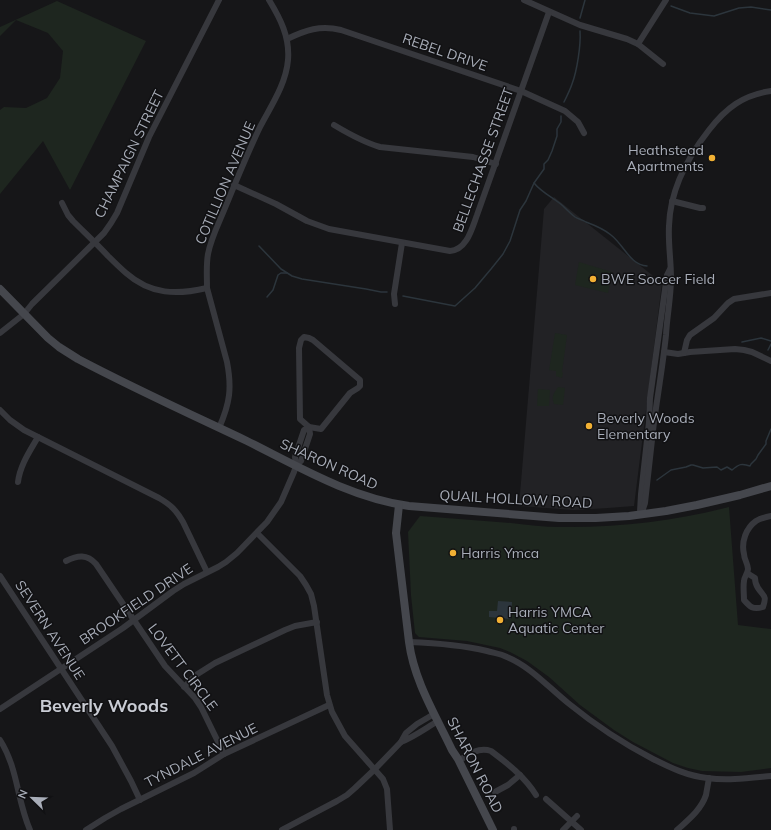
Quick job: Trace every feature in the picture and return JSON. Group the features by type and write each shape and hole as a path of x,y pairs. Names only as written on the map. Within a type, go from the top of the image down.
{"main road":[{"name":"SHARON ROAD","path":"0,289 59,347 78,360 346,489 378,500 399,505 396,533 412,658 418,676 436,717 493,830"},
{"name":"QUAIL HOLLOW ROAD","path":"399,505 559,518 596,518 641,515 697,506 771,486"}],"street":[{"name":"CHAMPAIGN STREET","path":"0,334 24,314 32,304 94,242 107,228 117,213 149,137 219,0"},
{"name":"COTILLION AVENUE","path":"219,428 228,404 230,374 208,288 207,270 209,250 234,185 284,80 288,59 287,39 282,23 268,0"},
{"path":"524,0 580,25 638,44 663,64"},
{"path":"638,44 666,0"},
{"name":"BELLECHASSE STREET","path":"234,185 268,199 307,221 335,231 450,251 458,250 465,243 477,215 549,12"},
{"name":"REBEL DRIVE","path":"287,39 313,28 336,28 521,91 565,111 578,122 584,133"},
{"path":"641,515 645,503 664,352 671,278 668,227 670,208 678,179 704,136 720,116 734,105 745,99 763,92 771,91"},
{"path":"334,125 355,138 380,147 473,157 496,164"},
{"path":"672,201 703,208"},
{"path":"62,203 68,216 127,274 145,286 173,293 208,288"},
{"path":"395,304 394,294 402,243"},
{"path":"641,515 640,504 649,422 650,398 667,275 670,268"},
{"path":"684,353 687,340 690,336 714,318 728,303 734,299 771,293"},
{"path":"304,337 313,340 360,380 360,386 350,393 321,429 309,427 300,419 299,348 301,340 304,337"},
{"path":"664,352 678,354 735,349 752,352 771,361"},
{"path":"0,410 19,427 172,506 179,514 207,572"},
{"name":"BROOKFIELD DRIVE","path":"0,709 134,620 173,591 226,562 237,554 278,508 287,491 296,466 295,457 304,430 309,427"},
{"path":"18,482 19,472 22,465 38,437"},
{"path":"747,573 755,578 757,588 764,595 765,601 763,607 758,609 750,606 744,600 744,580 748,569 743,547 746,534 752,525 762,518 771,516"},
{"path":"257,533 300,576 313,600 329,705 345,736 383,779 387,789 390,830"},
{"name":"LOVETT CIRCLE","path":"66,561 81,556 93,560 165,666 195,698 224,754"},
{"name":"SEVERN AVENUE","path":"0,576 112,746 140,800"},
{"path":"184,687 196,675 215,663 285,630 295,626 317,622"},
{"path":"409,642 466,646 507,657 530,670 560,697 608,734 670,768 685,774 709,778 740,779 771,776"},
{"name":"TYNDALE AVENUE","path":"86,830 105,818 194,773 224,754 329,705"},
{"path":"282,830 347,795 401,742 406,733 417,724 436,717"},
{"path":"0,740 10,759 24,814 30,830"},
{"path":"459,760 478,750 485,749 490,751 520,775 536,795"},
{"path":"495,792 508,785 520,775"},
{"path":"677,830 695,813 701,805 706,794 709,778"},
{"path":"546,800 581,830"},
{"path":"562,830 577,816"}],"shaded area":[{"path":"57,1 146,41 70,190 43,141 0,194 0,110 4,107 26,108 47,98 60,78 63,51 48,33 16,20 0,36 0,27"},
{"path":"554,197 662,283 634,506 574,510 519,506 544,209"},
{"name":"BWE Soccer Field","path":"579,262 612,272 608,293 575,285"},
{"path":"555,333 567,335 562,378 556,376 556,371 549,370"},
{"path":"558,387 565,388 563,405 554,404 553,401 553,395"},
{"path":"538,389 550,390 549,406 537,406"},
{"path":"729,507 738,625 771,629 771,768 741,772 702,771 673,763 614,730 580,705 549,677 527,661 510,652 500,648 467,641 419,637 415,633 411,595 408,532 420,516 554,527 582,527 646,523"},
{"path":"498,601 512,602 511,619 489,617 489,611 497,611"}],"waterway":[{"path":"580,18 585,0"},
{"path":"671,6 690,13 714,16 739,8 751,7 771,10"},
{"path":"564,102 576,72 580,31"},
{"path":"403,296 455,306 475,288 503,254 510,241 520,210 534,183 544,169 544,164 548,160 552,151 557,136 557,129 561,122 561,116"},
{"path":"534,183 575,217 599,227 608,233 616,239 636,262 647,266"},
{"path":"259,246 281,269 292,276 302,279 387,292"},
{"path":"267,297 273,290 278,275 281,273 287,273"},
{"path":"742,342 761,338 771,341"},
{"path":"768,350 771,344"},
{"path":"657,480 671,470 691,465 703,468 717,467 721,470 727,467 732,470 741,465 750,466 766,444 771,429"}],"place":[{"name":"Heathstead Apartments","path":"712,158"},
{"name":"BWE Soccer Field","path":"593,279"},
{"name":"Beverly Woods Elementary","path":"589,426"},
{"name":"Harris Ymca","path":"453,553"},
{"name":"Harris YMCA Aquatic Center","path":"500,620"}],"district":[{"name":"Beverly Woods","path":"104,705"}]}
